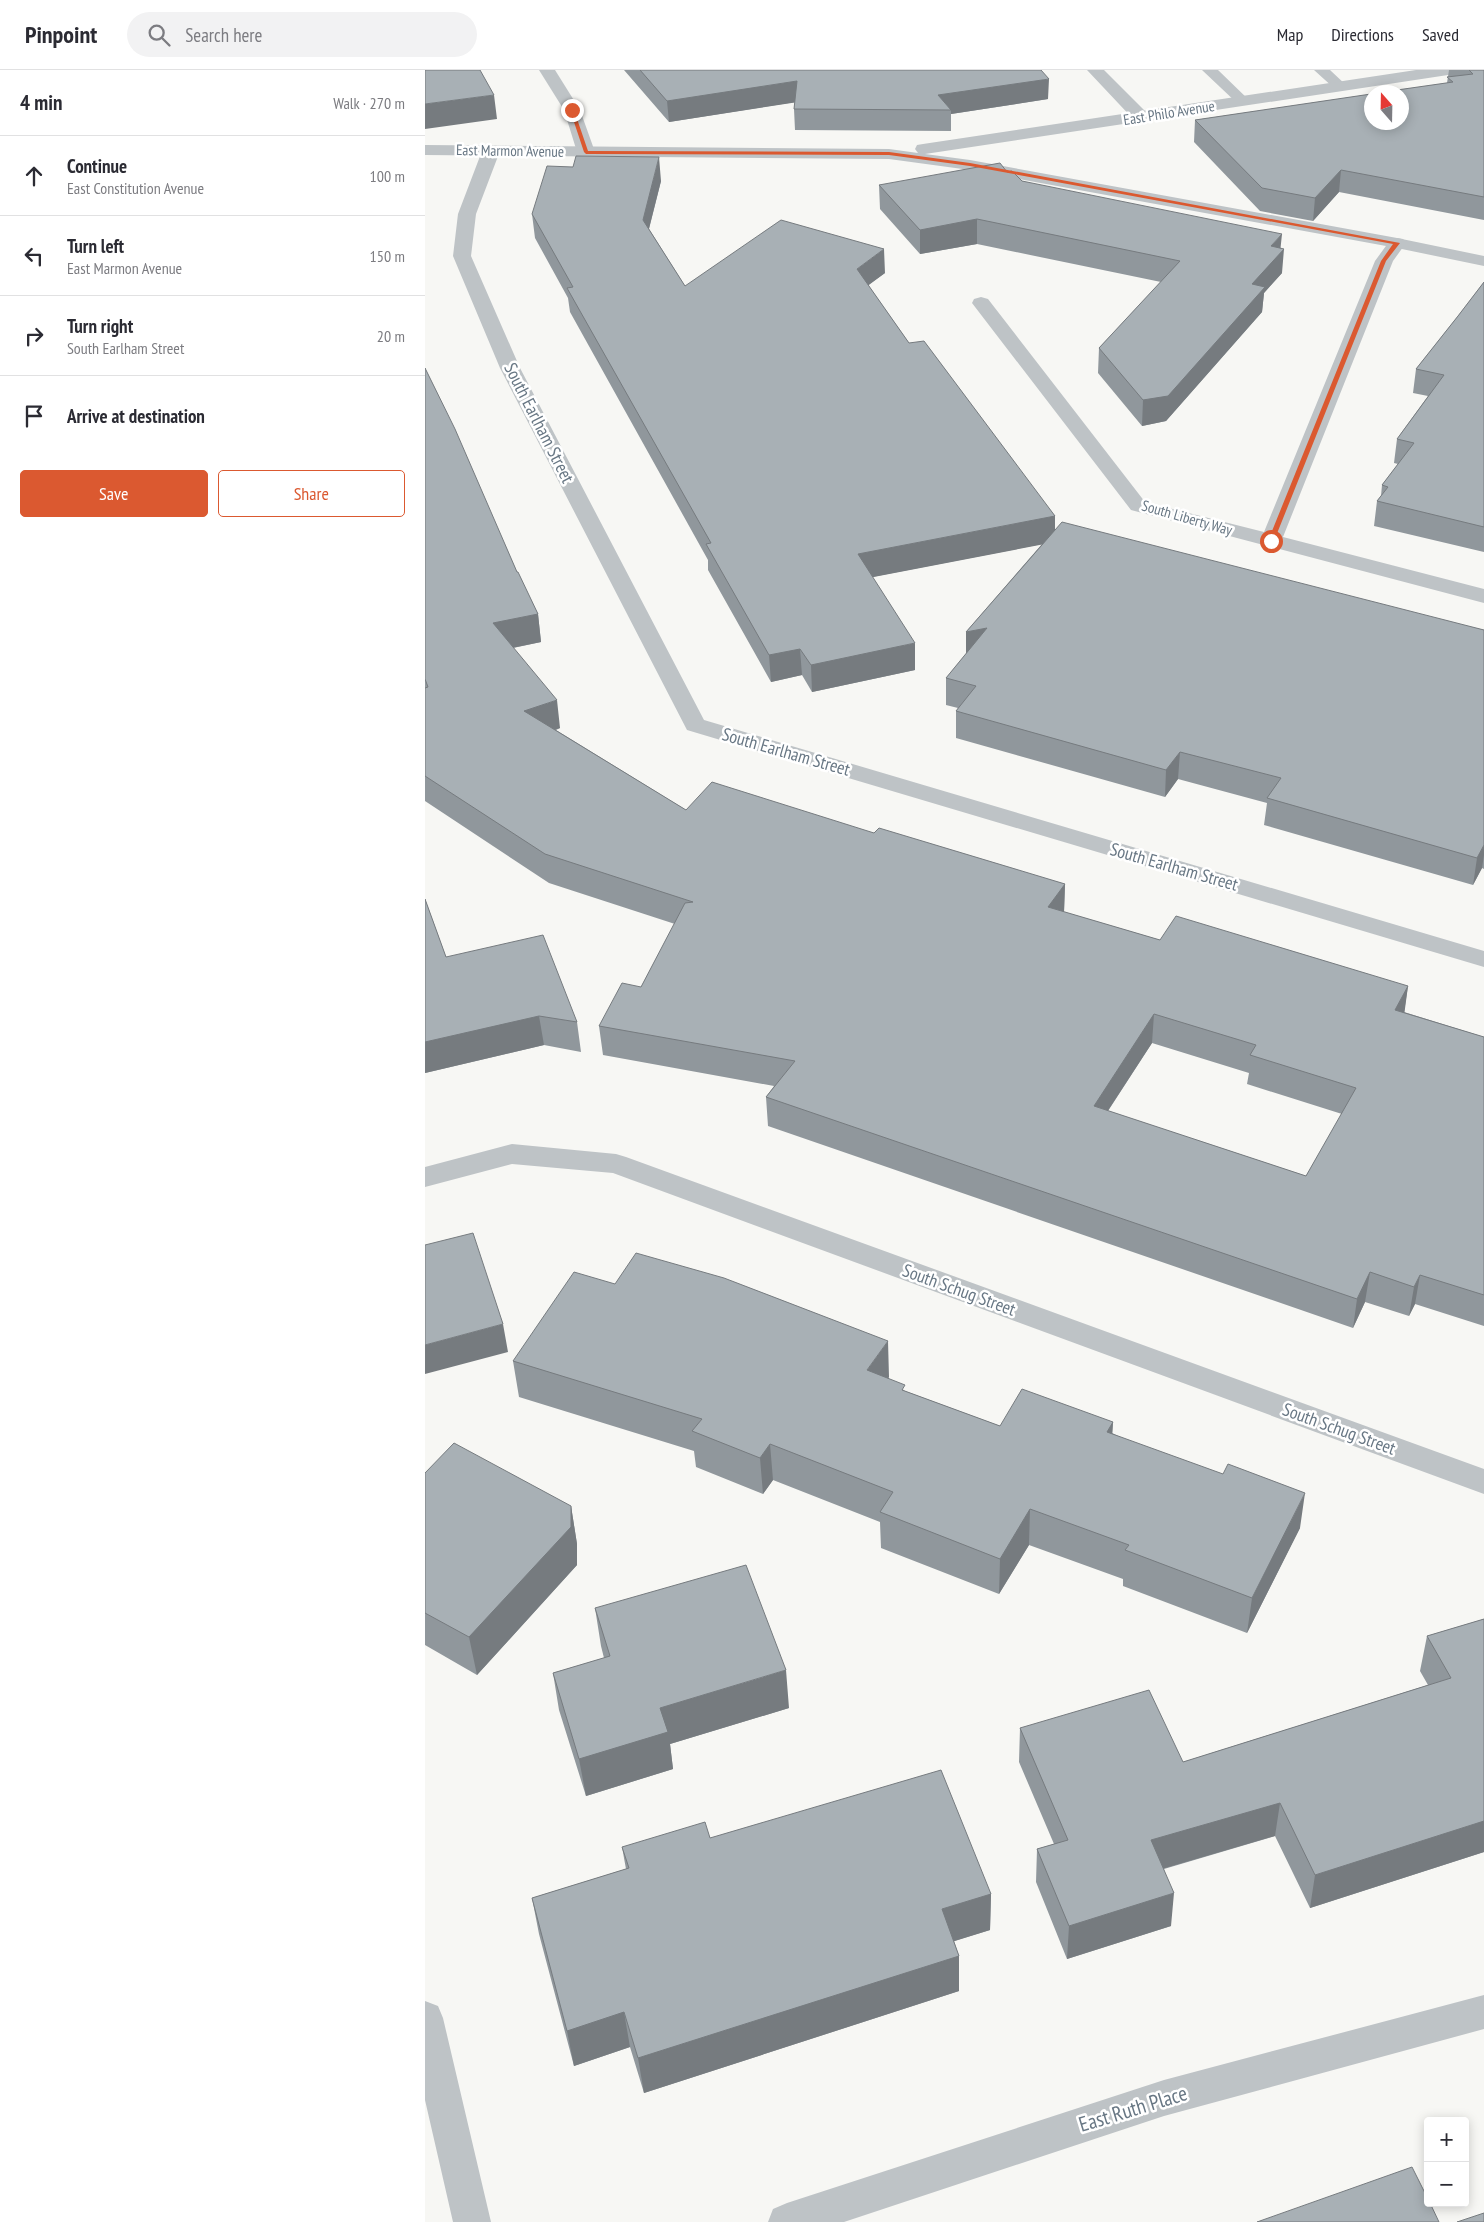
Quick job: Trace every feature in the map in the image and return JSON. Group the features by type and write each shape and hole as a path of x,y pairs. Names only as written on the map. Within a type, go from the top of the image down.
{"street":[{"path":"547,70 572,110 586,152"},
{"path":"1095,70 1141,117"},
{"name":"East Philo Avenue","path":"889,154 1448,70"},
{"name":"East Marmon Avenue","path":"425,150 889,154 970,165 1397,243 1484,261"},
{"name":"South Earlham Street","path":"491,151 467,214 462,256 510,368 695,725 1484,959"},
{"path":"1271,541 1384,261 1397,243"},
{"name":"South Liberty Way","path":"981,303 1137,506 1484,596"},
{"name":"South Schug Street","path":"425,1177 512,1154 616,1164 1484,1482"},
{"name":"East Ruth Place","path":"787,2222 1163,2098 1484,2012"},
{"path":"425,2018 473,2222"}],"lane":[{"path":"1209,70 1243,101"},
{"path":"1321,70 1340,86"}],"building":[{"path":"425,70 480,70 494,95 425,104"},
{"path":"640,70 1041,70 1049,79 938,95 951,110 794,109 797,81 667,101"},
{"path":"1469,70 1484,70 1484,197 1341,170 1315,198 1262,188 1195,120 1364,95 1364,130 1409,130 1409,88 1453,82 1447,77 1473,74"},
{"path":"576,156 659,157 643,220 685,286 781,220 884,249 857,269 909,343 924,341 1055,516 858,554 915,643 811,665 800,649 769,655 706,544 711,543 567,288 573,287 532,214 547,166 573,167"},
{"path":"1000,163 1007,172 1012,171 1022,181 1282,234 1271,246 1284,249 1252,284 1265,287 1168,396 1143,400 1099,348 1180,261 977,219 920,230 879,185"},
{"path":"1484,282 1484,527 1377,501 1388,487 1382,485 1414,443 1397,439 1444,375 1416,369"},
{"path":"425,368 455,429 517,572 538,614 493,623 557,700 524,711 686,810 712,782 874,833 879,828 1065,884 1048,907 1160,940 1176,916 1408,986 1395,1010 1484,1037 1484,1295 1420,1275 1414,1287 1370,1272 1357,1299 766,1097 795,1061 599,1026 622,983 641,987 685,903 693,902 545,854 425,776 425,688 428,687 425,679","holes":["1154,1014 1256,1045 1250,1055 1356,1088 1306,1176 1094,1106"]},
{"path":"1062,522 1484,630 1484,845 1477,858 1267,798 1281,778 1180,752 1166,770 956,711 976,686 946,678 987,628 966,632"},
{"path":"425,899 446,957 543,935 577,1022 539,1016 425,1042"},
{"path":"473,1233 503,1324 425,1345 425,1245"},
{"path":"636,1253 724,1278 888,1341 867,1370 905,1385 902,1390 1000,1426 1022,1389 1113,1422 1107,1432 1223,1474 1228,1464 1305,1493 1252,1598 1125,1550 1129,1545 1030,1509 1000,1559 880,1512 893,1492 770,1444 760,1458 692,1431 702,1419 513,1361 574,1272 615,1284"},
{"path":"454,1443 571,1506 571,1527 469,1637 425,1613 425,1473"},
{"path":"746,1565 786,1670 660,1708 668,1732 579,1759 553,1673 610,1656 595,1608"},
{"path":"1484,1619 1484,1821 1315,1875 1280,1803 1151,1840 1174,1893 1069,1926 1037,1849 1068,1840 1020,1728 1149,1690 1183,1762 1451,1678 1427,1636"},
{"path":"941,1770 991,1894 942,1909 959,1956 638,2058 624,2012 567,2031 532,1898 629,1868 622,1847 705,1822 710,1838"},
{"path":"1412,2167 1424,2191 1424,2207 1432,2207 1439,2222 1257,2222"},
{"path":"1484,2213 1484,2222 1457,2222"}],"route":[{"path":"572,110 586,152 889,154 970,165 1397,243 1384,261 1271,541"}]}
